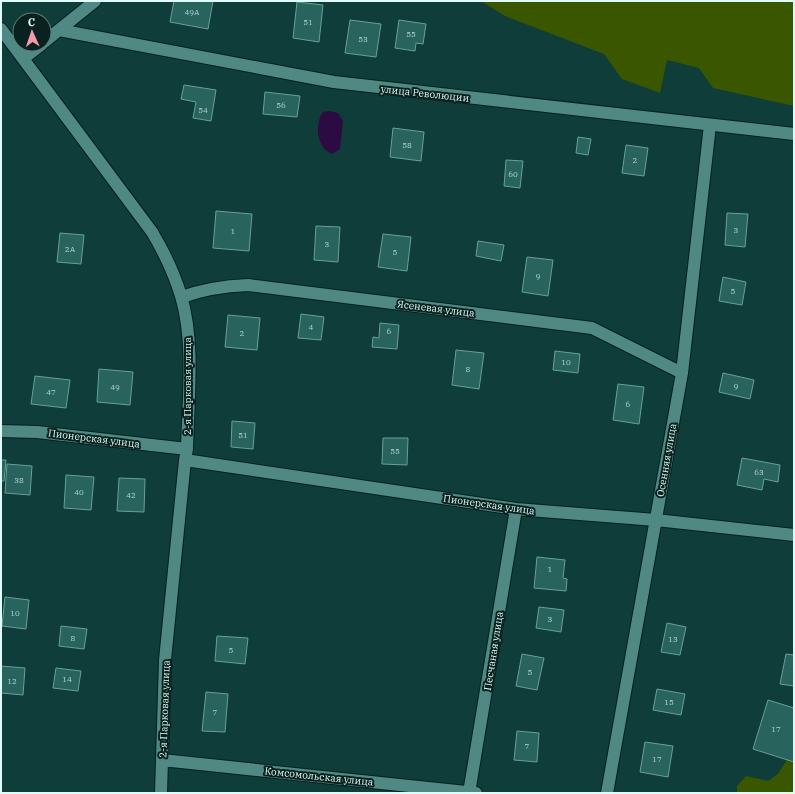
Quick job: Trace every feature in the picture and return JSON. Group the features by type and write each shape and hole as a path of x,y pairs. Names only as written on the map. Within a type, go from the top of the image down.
{"street":[{"path":"52,36 94,1"},
{"name":"улица Революции","path":"59,30 334,82 794,134"},
{"name":"2-я Парковая улица","path":"2,32 24,58 152,232 163,251 182,297 189,345 186,455 165,660 161,793"},
{"path":"24,58 32,52"},
{"name":"Осенняя улица","path":"607,793 682,373 710,125"},
{"name":"Ясеневая улица","path":"182,297 201,290 222,286 248,285 592,328 682,373"},
{"name":"Пионерская улица","path":"1,431 37,432 516,509 656,520 794,535"},
{"name":"Песчаная улица","path":"471,792 516,509"},
{"name":"Комсомольская улица","path":"162,760 471,792"}],"green space":[{"path":"481,1 794,1 794,106 713,88 699,68 667,60 660,93 622,79 604,54 505,16"},
{"path":"794,748 794,793 737,793 737,786 746,776 768,781 778,774"}],"shaded area":[{"path":"329,111 338,113 343,121 340,149 332,154 323,147 318,136 318,123 320,117 323,112"}],"building":[{"path":"174,1 213,1 208,29 170,22"},
{"path":"297,2 323,5 319,42 293,38"},
{"path":"350,20 381,24 376,57 345,53"},
{"path":"399,20 426,24 423,44 416,43 415,51 395,48"},
{"path":"184,85 216,90 211,121 193,118 196,102 181,99"},
{"path":"265,92 300,96 297,117 263,114"},
{"path":"393,128 424,132 421,161 390,157"},
{"path":"578,137 591,139 588,155 576,153"},
{"path":"626,145 648,148 644,176 622,173"},
{"path":"506,160 523,161 520,188 504,186"},
{"path":"216,211 252,214 249,251 213,248"},
{"path":"727,213 748,214 745,247 725,245"},
{"path":"316,226 340,227 338,262 314,260"},
{"path":"60,233 84,235 81,264 57,262"},
{"path":"383,234 411,237 407,271 378,267"},
{"path":"478,241 504,245 501,261 476,256"},
{"path":"527,257 553,260 548,296 522,292"},
{"path":"723,277 746,282 742,305 719,301"},
{"path":"301,314 324,317 321,340 298,338"},
{"path":"228,315 260,318 257,350 225,347"},
{"path":"380,323 399,325 397,349 372,347 373,337 379,338"},
{"path":"456,350 484,353 479,389 452,385"},
{"path":"555,351 580,354 578,373 553,370"},
{"path":"99,369 133,372 130,405 97,402"},
{"path":"723,373 754,380 750,399 719,392"},
{"path":"35,376 70,380 66,408 31,404"},
{"path":"618,384 644,387 639,424 613,420"},
{"path":"232,421 255,423 253,449 231,447"},
{"path":"383,438 408,438 407,465 382,464"},
{"path":"742,458 780,465 778,482 764,479 762,490 737,485"},
{"path":"1,460 6,460 4,481 1,481"},
{"path":"7,464 32,466 30,495 5,493"},
{"path":"66,475 94,477 91,510 64,508"},
{"path":"119,478 145,479 144,512 117,511"},
{"path":"537,557 565,560 563,578 567,579 566,591 534,588"},
{"path":"5,597 29,600 26,629 2,626"},
{"path":"539,607 564,610 561,632 536,628"},
{"path":"667,623 686,627 680,655 661,652"},
{"path":"61,626 87,629 84,649 59,646"},
{"path":"217,636 248,638 245,664 215,661"},
{"path":"522,654 544,658 537,690 516,686"},
{"path":"786,654 794,655 794,686 780,684"},
{"path":"1,666 25,668 23,695 1,693"},
{"path":"56,668 81,671 78,691 53,688"},
{"path":"657,689 685,694 681,715 653,710"},
{"path":"206,692 228,694 225,732 202,731"},
{"path":"768,700 794,708 794,762 753,749"},
{"path":"517,731 539,733 537,762 514,760"},
{"path":"645,742 673,746 668,777 640,772"}]}
